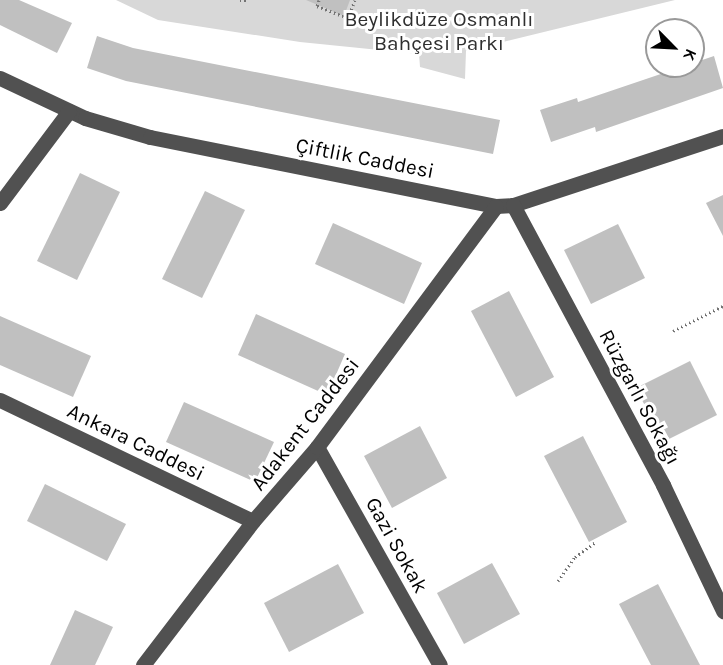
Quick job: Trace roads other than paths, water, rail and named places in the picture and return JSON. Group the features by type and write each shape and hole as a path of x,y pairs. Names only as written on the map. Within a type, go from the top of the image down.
{"street":[{"name":"Çiftlik Caddesi","path":"0,78 69,111 150,137 496,206 513,205 723,136"},
{"path":"0,203 69,111"},
{"name":"Rüzgarlı Sokağı","path":"513,205 663,485 723,611"},
{"name":"Adakent Caddesi","path":"143,665 253,521 317,447 496,206"},
{"name":"Ankara Caddesi","path":"0,400 253,521"},
{"name":"Gazi Sokak","path":"317,447 440,665"}],"park label":[{"name":"Beylikdüze Osmanlı Bahçesi Parkı","path":"439,31"}]}
